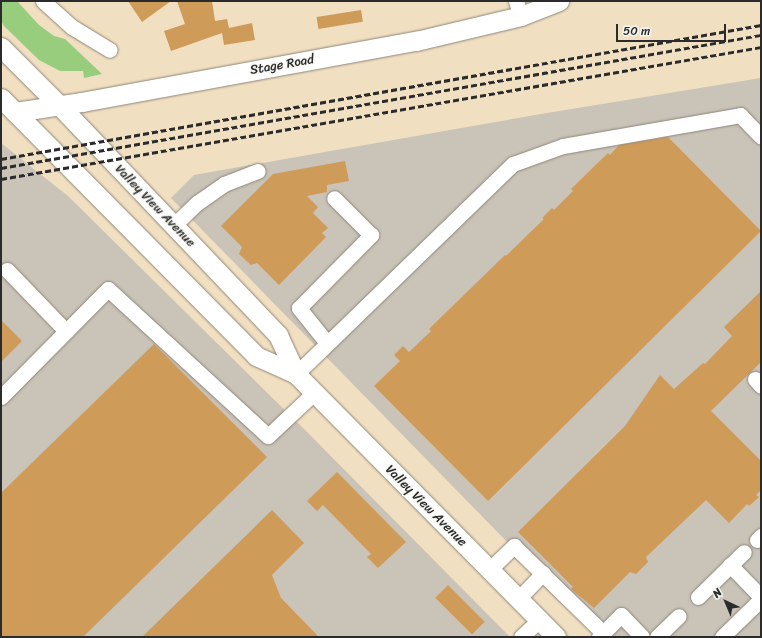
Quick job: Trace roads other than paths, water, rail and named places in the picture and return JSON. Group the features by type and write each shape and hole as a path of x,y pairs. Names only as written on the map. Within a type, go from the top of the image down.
{"main road":[{"name":"Stage Road","path":"8,113 416,41 519,8 559,1"},
{"name":"Valley View Avenue","path":"1,47 59,105 278,334 296,374 556,637"},
{"name":"Valley View Avenue","path":"1,98 8,113 256,356 296,374"}],"street":[{"path":"43,1 72,27 110,50"},
{"path":"296,374 513,164 563,146 740,115 761,137"},
{"path":"174,225 197,203 224,184 258,171"},
{"path":"327,343 299,308 371,235 334,198"},
{"path":"7,270 66,331"},
{"path":"1,397 108,289 268,436 314,393"},
{"path":"489,570 514,546 601,635 621,615 642,637"},
{"path":"698,597 744,552"},
{"path":"730,565 761,598 730,635"},
{"path":"518,599 543,574"},
{"path":"657,637 679,616"},
{"path":"520,637 538,620"}],"railway":[{"path":"1,159 761,25"},
{"path":"1,168 761,35"},
{"path":"1,179 761,47"}]}
